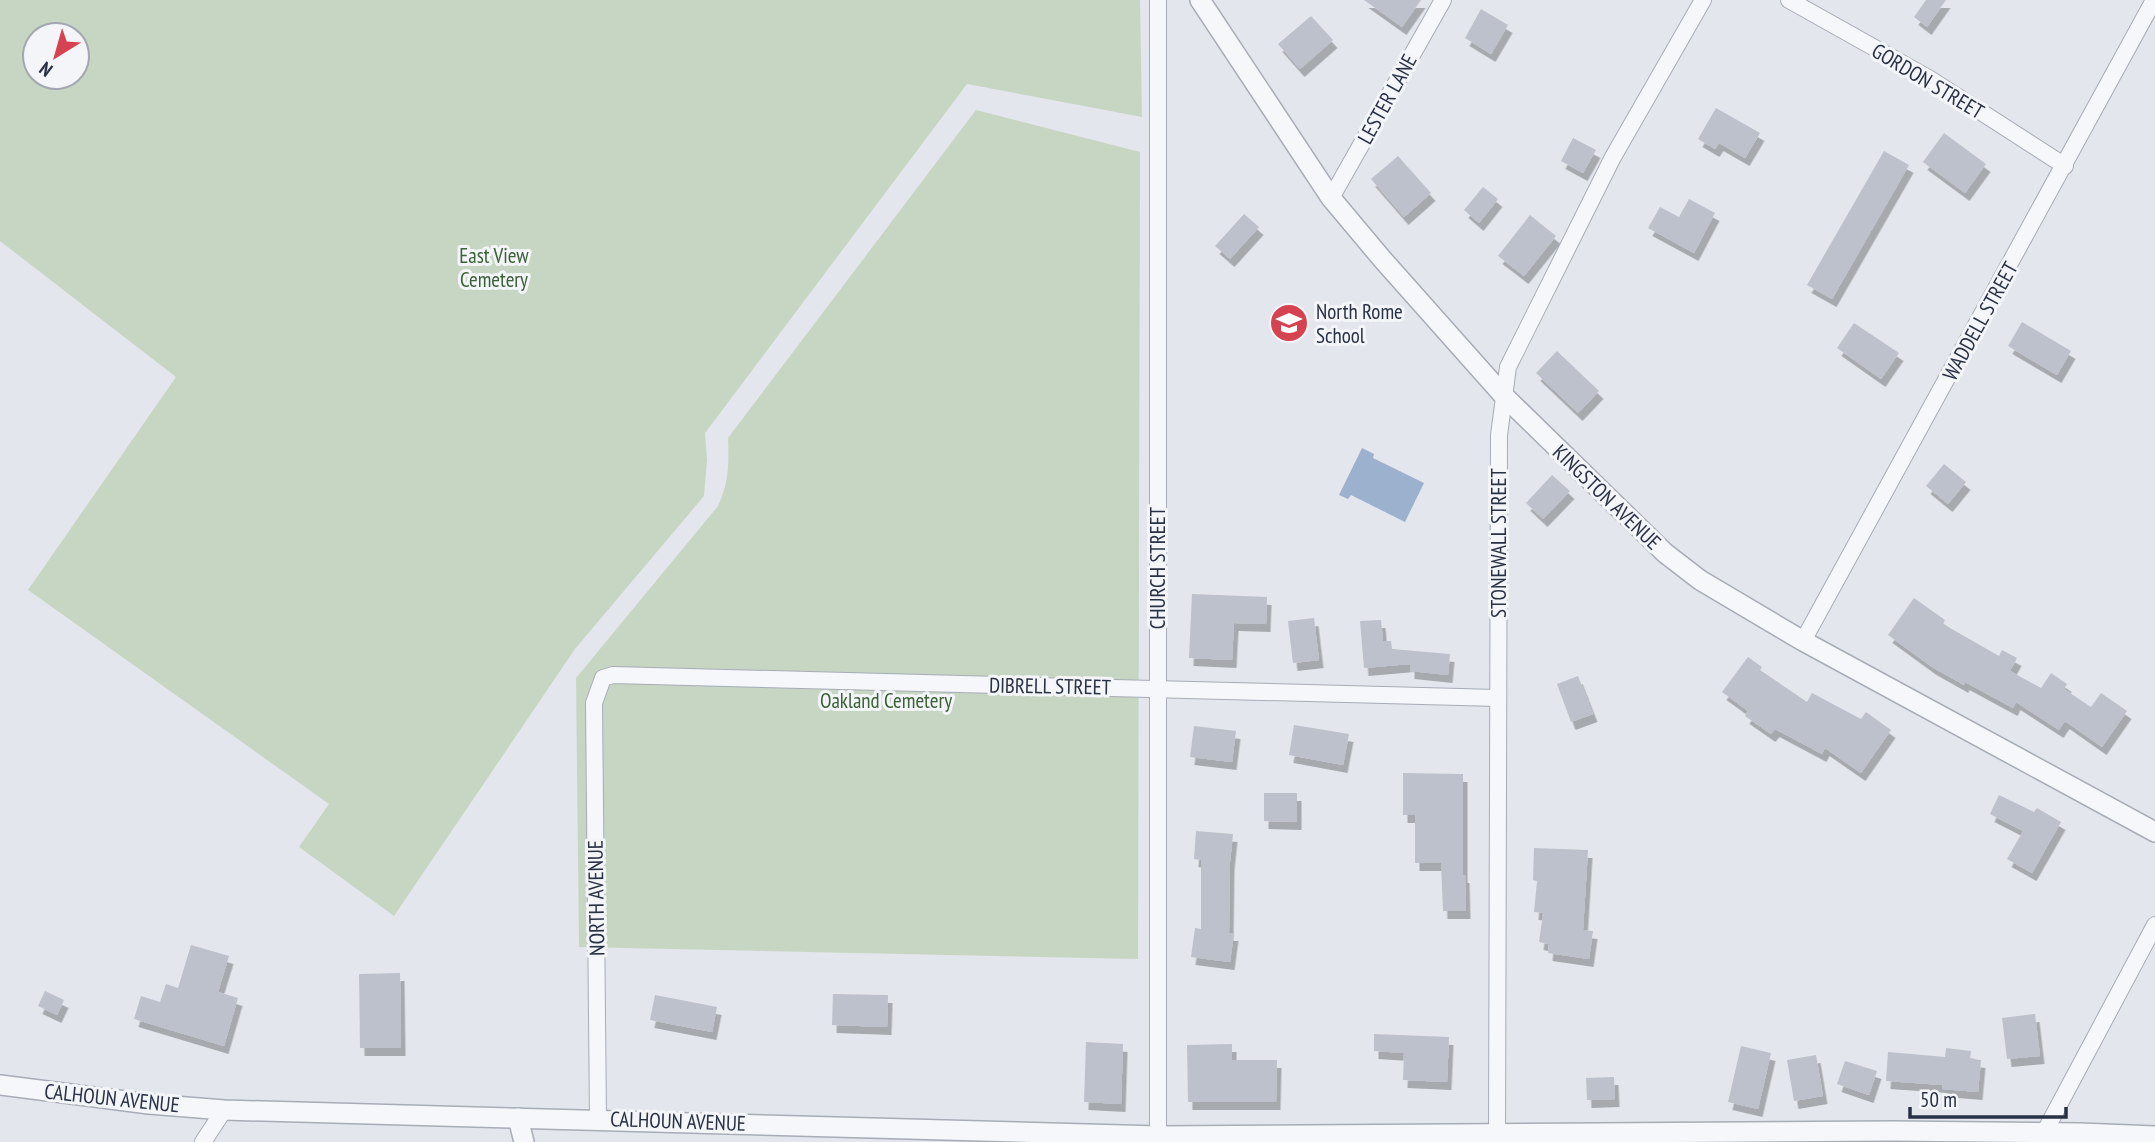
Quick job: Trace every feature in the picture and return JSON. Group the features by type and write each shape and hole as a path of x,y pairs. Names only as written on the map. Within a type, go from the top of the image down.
{"street":[{"name":"CHURCH STREET","path":"1158,0 1158,1136"},
{"name":"KINGSTON AVENUE","path":"1199,0 1331,198 1383,260 1503,395 1665,553 1700,580 1803,641 2155,832"},
{"name":"LESTER LANE","path":"1331,198 1443,0"},
{"name":"STONEWALL STREET","path":"1497,1135 1499,435 1508,367 1607,170 1703,0"},
{"name":"GORDON STREET","path":"1789,0 1930,79 2065,166"},
{"name":"WADDELL STREET","path":"1803,641 2154,0"},
{"name":"DIBRELL STREET","path":"603,678 613,675 1497,698"},
{"name":"NORTH AVENUE","path":"598,1119 594,703 603,678"},
{"path":"2044,1133 2155,925"},
{"name":"CALHOUN AVENUE","path":"1,1088 224,1110 1158,1136 1497,1135 1692,1138 2044,1133 2080,1137 2155,1136"},
{"path":"203,1142 224,1110"},
{"path":"518,1118 524,1142"}],"green space":[{"name":"East View Cemetery","path":"0,0 1140,0 1142,117 967,84 705,433 707,460 704,496 575,649 394,916 299,847 329,804 28,590 176,377 0,241"},
{"name":"Oakland Cemetery","path":"976,110 1140,152 1138,959 579,947 576,678 718,506 728,473 728,438"}],"water":[{"path":"1362,448 1374,454 1373,458 1424,483 1405,522 1351,495 1348,499 1339,495"}],"building":[{"path":"1364,0 1421,0 1402,27"},
{"path":"1926,0 1946,0 1927,27 1914,17"},
{"path":"1481,9 1508,25 1491,54 1465,38"},
{"path":"1311,16 1333,40 1300,69 1278,44"},
{"path":"1716,108 1760,133 1745,158 1719,143 1715,149 1698,139"},
{"path":"1944,133 1986,164 1965,193 1923,162"},
{"path":"1573,138 1596,150 1583,173 1561,161"},
{"path":"1884,151 1909,165 1832,299 1807,285"},
{"path":"1398,156 1431,193 1404,217 1371,179"},
{"path":"1483,187 1498,199 1479,223 1464,210"},
{"path":"1689,199 1715,213 1694,253 1648,228 1660,207 1679,217"},
{"path":"1244,214 1259,227 1230,259 1215,246"},
{"path":"1530,215 1556,236 1524,276 1498,256"},
{"path":"2022,322 2071,351 2057,375 2008,346"},
{"path":"1854,323 1899,353 1881,379 1837,348"},
{"path":"1557,351 1599,391 1578,413 1536,373"},
{"path":"1944,464 1966,482 1948,504 1926,486"},
{"path":"1552,475 1570,491 1543,519 1526,503"},
{"path":"1192,594 1267,597 1266,624 1234,623 1232,660 1189,658"},
{"path":"1914,598 1945,620 1943,624 1999,656 2002,650 2017,658 2010,671 2041,688 2051,673 2067,684 2064,689 2091,707 2101,693 2127,711 2102,747 2065,721 2059,730 2016,702 2013,708 1965,682 1964,685 1932,667 1888,635"},
{"path":"1314,618 1319,660 1293,663 1288,621"},
{"path":"1381,620 1383,641 1391,641 1392,649 1450,654 1448,675 1410,671 1410,664 1364,668 1360,621"},
{"path":"1748,657 1762,667 1760,670 1807,702 1812,693 1861,719 1866,712 1891,730 1861,773 1825,748 1822,754 1775,729 1771,734 1745,716 1748,711 1722,692"},
{"path":"1578,676 1593,714 1571,722 1557,684"},
{"path":"1294,725 1349,734 1343,765 1289,755"},
{"path":"1194,726 1236,731 1232,762 1190,757"},
{"path":"1403,773 1463,774 1463,875 1466,911 1443,911 1441,863 1415,863 1415,815 1403,815"},
{"path":"1264,793 1297,793 1297,822 1264,821"},
{"path":"1999,795 2034,812 2037,808 2061,822 2032,873 2007,859 2023,831 1990,814"},
{"path":"1196,831 1233,834 1229,933 1234,933 1230,962 1191,957 1195,928 1201,929 1201,860 1194,859"},
{"path":"1534,848 1588,850 1583,930 1593,931 1589,959 1548,953 1549,944 1539,942 1543,913 1534,912 1537,881 1533,880"},
{"path":"191,945 229,956 218,992 238,998 224,1046 134,1019 141,996 160,1002 166,984 178,988"},
{"path":"400,973 401,1048 360,1048 359,974"},
{"path":"45,991 64,1000 57,1015 38,1006"},
{"path":"833,994 888,995 887,1027 832,1025"},
{"path":"655,995 717,1007 712,1032 650,1020"},
{"path":"2035,1014 2040,1056 2007,1059 2002,1018"},
{"path":"1374,1034 1449,1037 1447,1082 1403,1080 1404,1053 1374,1051"},
{"path":"1086,1042 1123,1044 1121,1104 1084,1102"},
{"path":"1232,1044 1232,1060 1277,1060 1276,1102 1188,1102 1187,1045"},
{"path":"1741,1046 1771,1053 1758,1109 1728,1102"},
{"path":"1946,1048 1971,1051 1970,1059 1981,1060 1978,1092 1942,1089 1942,1085 1886,1081 1888,1052 1945,1057"},
{"path":"1816,1055 1823,1096 1794,1101 1787,1060"},
{"path":"1845,1061 1877,1071 1869,1095 1837,1084"},
{"path":"1614,1077 1615,1099 1587,1100 1586,1078"}],"place":[{"name":"North Rome School","path":"1289,323"}]}
